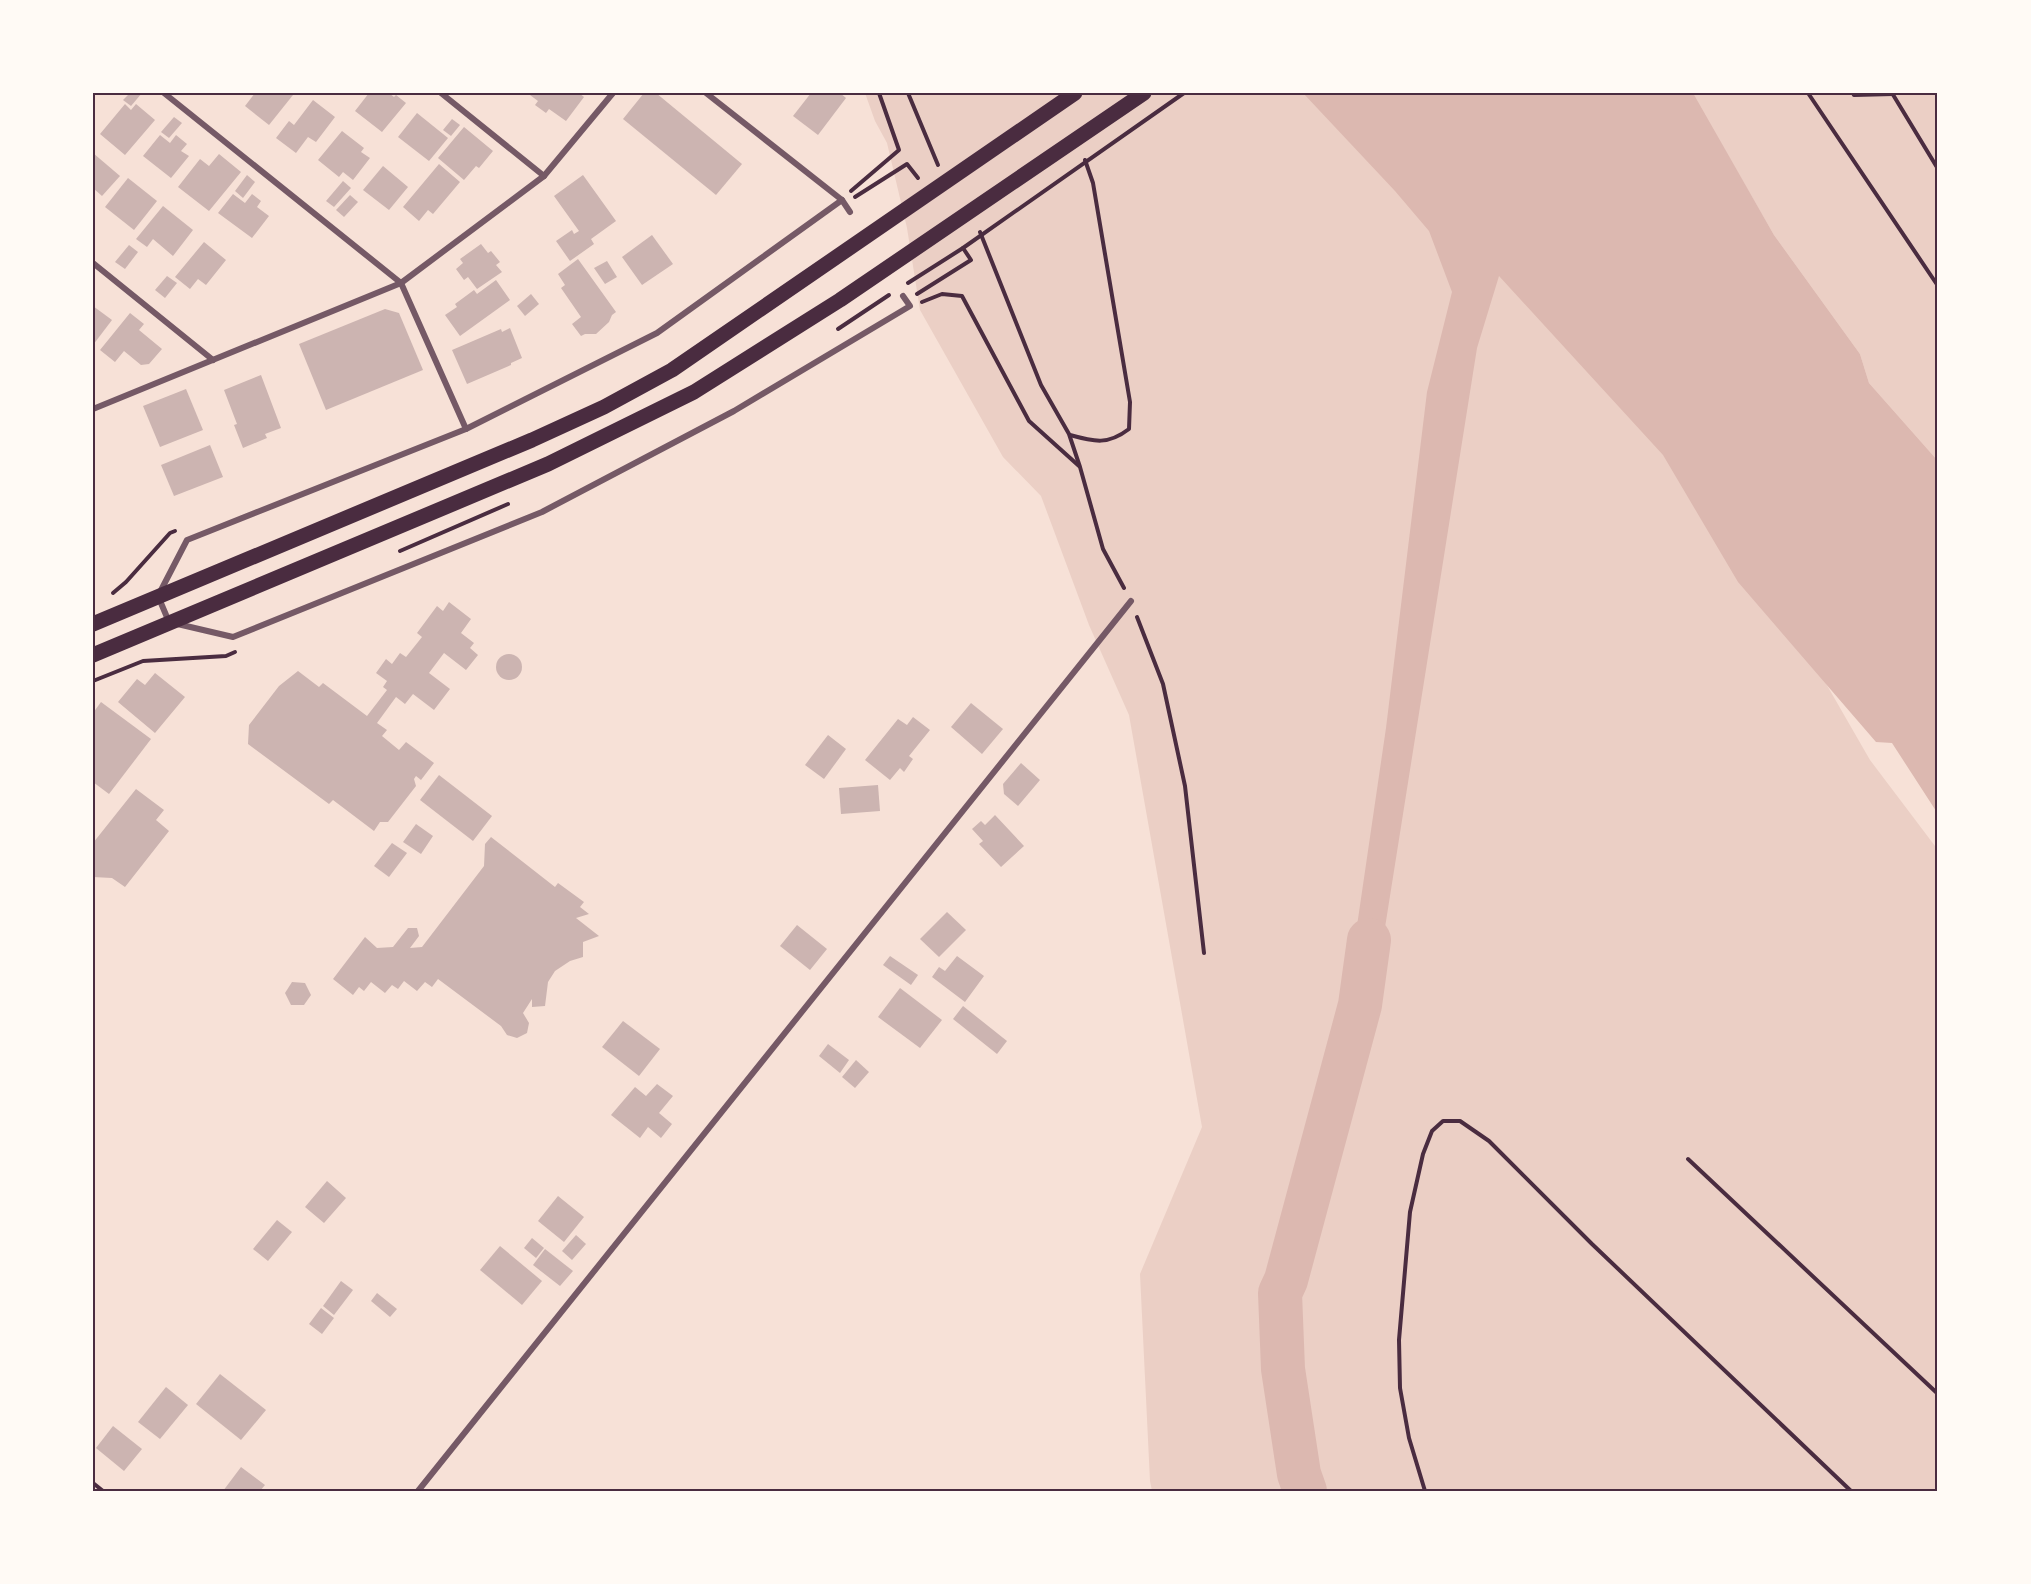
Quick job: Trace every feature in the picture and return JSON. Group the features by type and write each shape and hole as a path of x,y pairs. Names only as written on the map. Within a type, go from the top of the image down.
{"main road":[{"path":"93,624 532,440 672,370 1075,93"},
{"path":"93,655 548,464 684,397 840,300 1144,93"}],"street":[{"path":"164,93 401,283 466,429"},
{"path":"441,93 544,176"},
{"path":"93,409 401,283 544,176 614,93"},
{"path":"706,93 843,202 850,212"},
{"path":"843,202 657,333 466,429 187,540 158,596 170,622 232,637 542,512 734,411 906,301"},
{"path":"93,263 213,360"},
{"path":"418,1491 1131,601"}],"path":[{"path":"843,202 899,150 879,93"},
{"path":"908,93 937,164"},
{"path":"995,225 1184,93"},
{"path":"1808,93 1938,286"},
{"path":"1852,93 1892,93 1938,169"},
{"path":"1069,435 1090,441 1115,440 1129,429 1130,402 1093,183 1081,149"},
{"path":"843,202 907,164 918,178"},
{"path":"981,234 1041,385 1069,435 1103,549 1131,601 1163,684 1185,786 1204,953"},
{"path":"906,301 971,260 963,248"},
{"path":"906,301 942,294 962,296 1029,420 1080,467"},
{"path":"93,681 143,661"},
{"path":"1425,1491 1409,1438 1400,1388 1400,1340 1410,1212 1423,1154 1432,1131 1443,1121 1460,1121 1489,1141 1592,1244 1851,1491"},
{"path":"1688,1159 1938,1394"},
{"path":"93,1483 103,1491"}],"shaded area":[{"path":"865,93 1516,93 1649,376 1870,760 1938,850 1938,1491 1152,1491 1140,1274 1202,1127 1129,715 1089,625 1041,496 1003,457 920,310 907,228 887,143 875,121"},
{"path":"1303,93 1693,93 1774,235 1860,354 1869,383 1938,461 1938,814 1892,743 1876,742 1738,582 1663,455 1499,276 1477,348 1373,1003 1347,994 1386,728 1427,392 1452,292 1429,231 1395,191"},
{"path":"1692,93 1938,93 1938,461 1869,383 1860,354 1774,235"}],"building":[{"path":"130,93 142,93 131,106 123,100"},
{"path":"255,93 290,93 293,95 269,125 245,106"},
{"path":"369,93 389,93 394,97 396,95 406,103 382,132 355,111"},
{"path":"531,93 579,93 584,97 566,121 549,109 546,113 535,105 538,101 530,95"},
{"path":"644,93 656,93 742,164 716,195 623,119"},
{"path":"811,93 840,93 846,98 818,135 793,116"},
{"path":"313,100 335,117 316,142 308,137 296,153 276,138 289,121 294,125"},
{"path":"125,104 131,110 136,104 155,120 125,155 100,134"},
{"path":"417,113 448,138 429,161 398,137"},
{"path":"174,117 182,123 169,138 161,132"},
{"path":"452,119 460,125 451,136 443,130"},
{"path":"464,127 493,151 479,168 476,166 464,180 438,158"},
{"path":"342,131 364,148 361,152 370,158 353,180 343,172 339,177 318,160"},
{"path":"160,135 170,143 176,135 187,144 181,151 189,156 171,178 143,156"},
{"path":"93,153 120,176 102,196 93,188"},
{"path":"219,154 241,172 209,211 178,187 200,159 209,166"},
{"path":"439,164 460,182 433,214 428,210 419,221 403,207"},
{"path":"383,166 408,187 389,210 363,190"},
{"path":"247,175 255,182 243,198 235,191"},
{"path":"583,175 616,221 591,239 594,244 570,261 556,241 572,230 574,234 579,231 554,196"},
{"path":"128,178 157,201 134,230 105,207"},
{"path":"343,181 351,188 334,207 326,201"},
{"path":"233,194 245,203 252,194 261,201 257,207 269,216 252,238 218,213"},
{"path":"350,195 358,202 344,217 336,210"},
{"path":"163,206 193,230 173,256 153,239 147,247 136,239"},
{"path":"652,235 673,264 642,285 622,257"},
{"path":"204,242 226,260 206,285 198,279 190,289 175,277"},
{"path":"481,244 500,262 496,265 502,272 477,289 468,277 464,280 456,269 463,263 460,259"},
{"path":"129,245 138,252 125,269 115,262"},
{"path":"578,259 616,312 596,334 581,336 572,324 581,317 561,288 565,285 558,274"},
{"path":"607,261 617,277 605,284 594,268"},
{"path":"167,276 177,283 165,298 155,290"},
{"path":"496,280 510,300 460,336 445,315 457,307 455,304 474,290 477,294"},
{"path":"531,294 539,304 525,316 517,306"},
{"path":"93,306 112,320 93,345"},
{"path":"385,309 399,313 423,370 326,410 299,344"},
{"path":"130,313 144,324 139,330 162,349 149,364 141,365 124,351 115,362 100,350"},
{"path":"510,328 522,358 467,384 452,350 501,329 502,332"},
{"path":"261,375 281,428 265,434 267,438 243,448 224,390"},
{"path":"186,389 203,430 160,447 143,406"},
{"path":"210,445 223,477 174,496 161,465"},
{"path":"449,602 471,619 461,633 474,643 470,648 478,655 466,670 444,653 429,673 450,689 434,710 413,694 405,704 396,697 377,723 387,730 382,736 399,750 406,742 434,763 421,780 416,776 414,779 416,786 388,822 380,822 374,831 333,800 329,804 248,744 249,725 279,686 298,671 319,687 323,683 367,716 387,690 383,687 387,681 376,673 386,659 392,664 400,653 406,657 422,637 417,633 437,606 443,611"},
{"path":"509,654 518,658 522,667 518,676 509,680 500,676 496,667 500,658"},
{"path":"155,673 185,697 155,733 118,702 137,679 145,685"},
{"path":"101,702 151,739 109,794 93,782 93,713"},
{"path":"971,703 1003,729 982,754 951,727"},
{"path":"913,717 930,730 909,756 913,759 904,772 900,768 890,780 865,760 898,719 907,725"},
{"path":"828,735 846,749 824,779 805,765"},
{"path":"1021,763 1040,780 1018,806 1004,794 1003,784"},
{"path":"439,775 492,816 473,841 420,800"},
{"path":"878,785 880,811 841,814 839,788"},
{"path":"136,789 164,810 156,820 169,831 125,887 112,878 93,877 93,843"},
{"path":"995,815 1024,846 1001,867 979,844 983,841 972,829 981,821 985,825"},
{"path":"416,824 433,836 421,854 403,842"},
{"path":"491,837 555,887 558,883 584,902 580,907 589,914 576,918 599,936 583,942 583,957 570,961 555,971 548,982 545,1006 532,1007 532,999 523,1013 529,1023 527,1033 517,1038 507,1035 501,1026 438,979 432,987 425,982 417,991 404,981 398,989 392,985 385,993 371,982 364,991 359,987 353,995 333,979 365,937 377,948 393,947 408,928 417,928 419,936 410,948 422,947 484,866 485,844"},
{"path":"392,843 407,853 389,877 374,866"},
{"path":"947,912 966,930 939,957 920,939"},
{"path":"797,925 827,949 810,970 780,946"},
{"path":"890,956 918,975 911,985 883,965"},
{"path":"957,956 984,976 965,1002 932,977 939,967 945,971"},
{"path":"292,982 305,983 311,995 304,1005 291,1005 285,993"},
{"path":"900,988 942,1020 920,1048 878,1017"},
{"path":"963,1006 1007,1041 997,1054 953,1019"},
{"path":"623,1021 660,1049 639,1076 602,1047"},
{"path":"828,1044 849,1060 840,1073 819,1056"},
{"path":"856,1060 869,1072 855,1088 842,1077"},
{"path":"657,1084 673,1096 659,1113 672,1124 661,1138 648,1127 640,1138 611,1115 635,1087 646,1096"},
{"path":"327,1181 346,1198 324,1223 305,1207"},
{"path":"558,1196 584,1217 564,1242 538,1221"},
{"path":"277,1220 292,1232 268,1261 253,1249"},
{"path":"576,1235 586,1244 572,1260 562,1251"},
{"path":"532,1238 544,1248 536,1258 524,1248"},
{"path":"500,1246 542,1281 522,1305 480,1270"},
{"path":"545,1249 573,1271 560,1286 533,1265"},
{"path":"341,1281 353,1290 334,1315 323,1306"},
{"path":"377,1293 397,1309 390,1317 371,1301"},
{"path":"321,1308 334,1318 322,1334 309,1324"},
{"path":"220,1374 266,1410 241,1440 196,1404"},
{"path":"166,1387 188,1405 160,1439 138,1422"},
{"path":"113,1426 142,1449 124,1471 96,1448"},
{"path":"241,1467 265,1485 260,1491 223,1491"}],"waterway":[{"path":"1305,1491 1299,1474 1283,1369 1280,1293 1286,1280 1360,1005 1369,940"}]}
